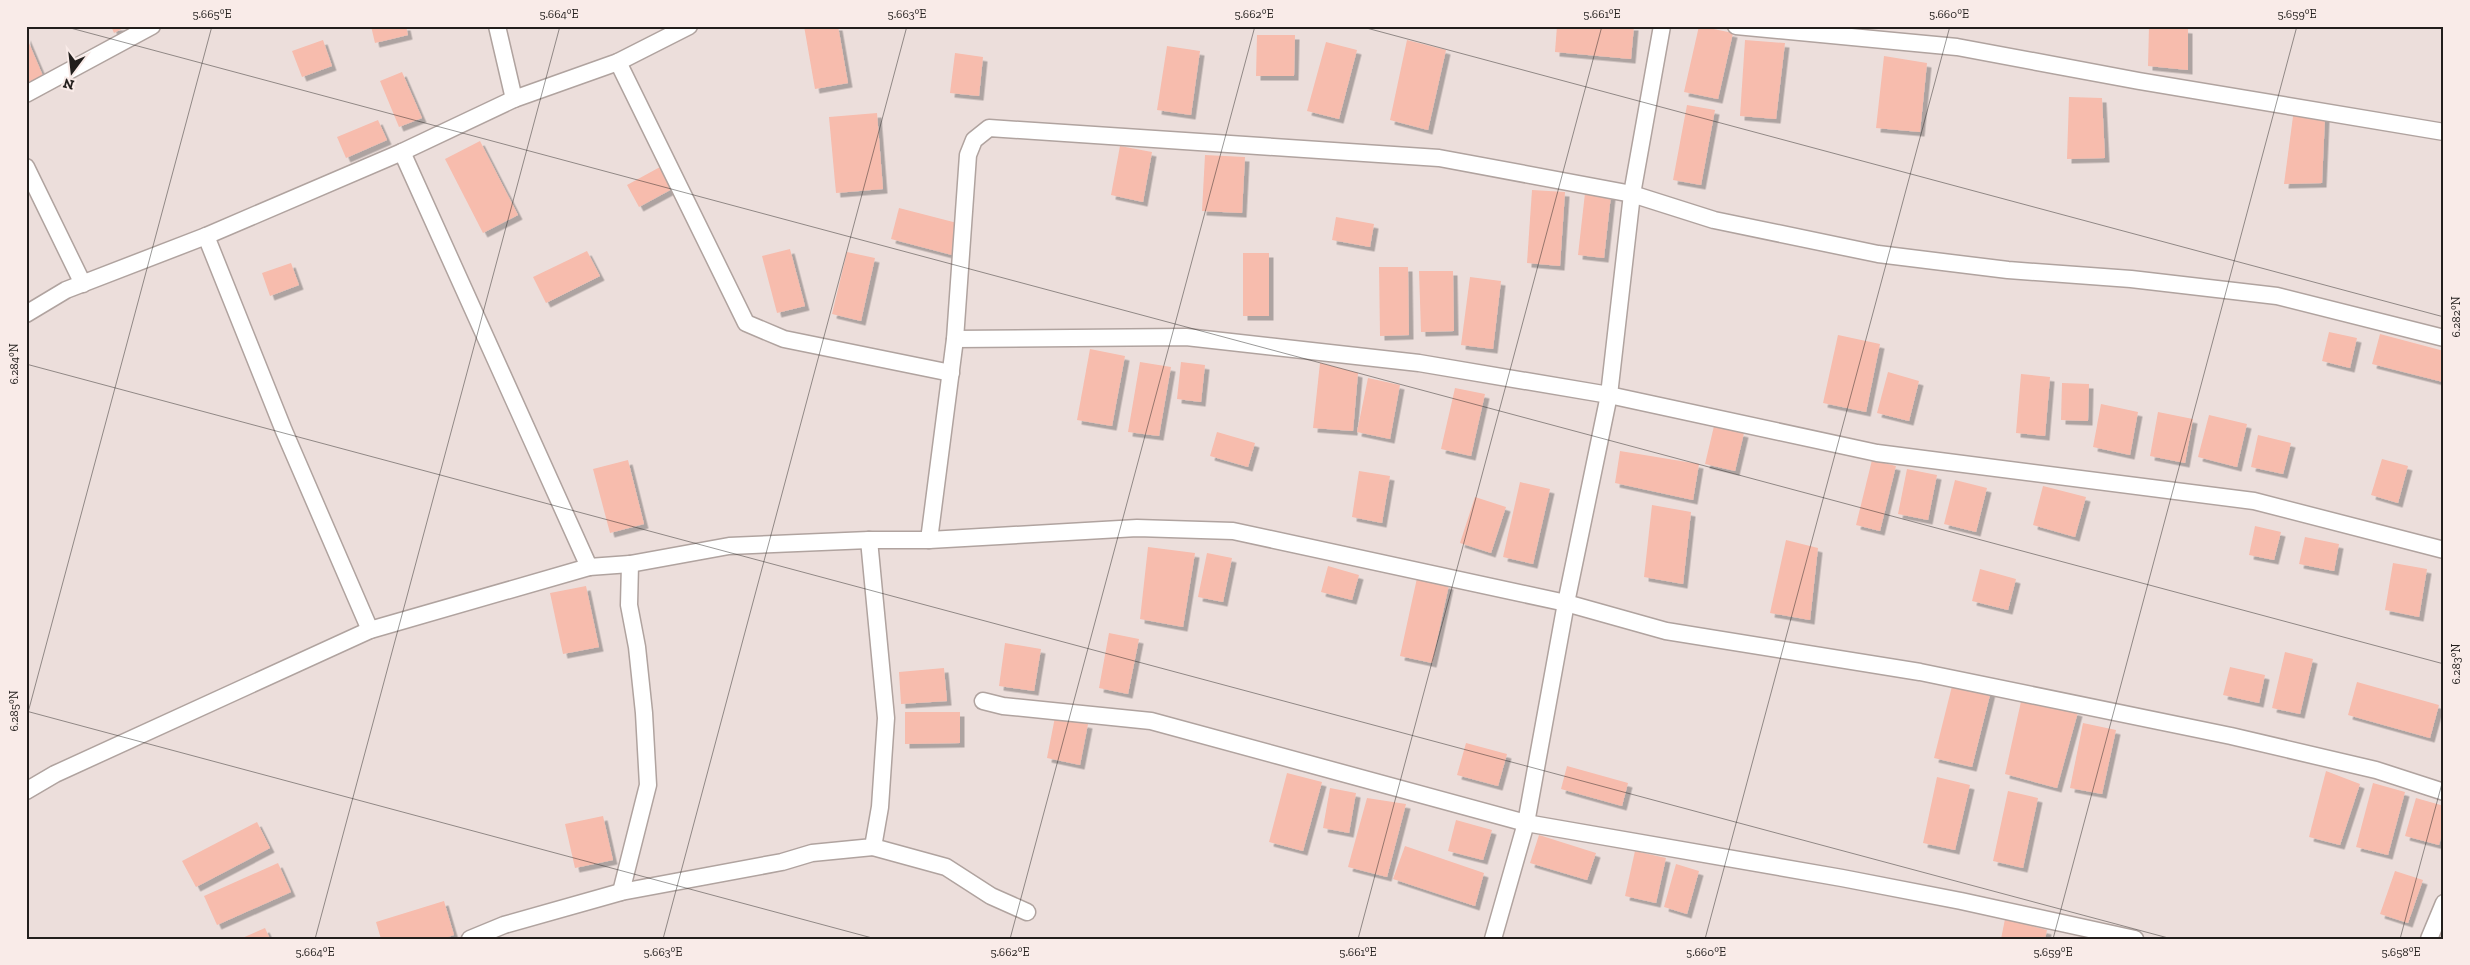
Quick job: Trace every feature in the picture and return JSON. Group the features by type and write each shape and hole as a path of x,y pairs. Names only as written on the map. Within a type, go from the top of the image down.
{"street":[{"path":"26,94 152,26"},
{"path":"497,26 514,99"},
{"path":"26,314 66,290 206,236 402,152 514,99 618,62 689,26"},
{"path":"1494,939 1526,823 1566,603 1609,395 1632,194 1662,26"},
{"path":"1736,26 1957,47 2139,81 2444,132"},
{"path":"618,62 746,323 784,339 951,373"},
{"path":"929,540 955,339 968,155 974,140 989,128 1439,158 1632,194 1714,220 1878,254 2008,270 2131,279 2277,296 2444,338"},
{"path":"402,152 589,567"},
{"path":"26,167 83,284"},
{"path":"206,236 284,431 370,630"},
{"path":"955,339 1186,337 1419,363 1609,395 1877,452 2254,501 2444,550"},
{"path":"26,791 55,774 370,630 589,567 630,564 729,546 869,540 929,540 1137,528 1233,531 1566,603 1666,631 1920,672 2231,736 2376,770 2444,792"},
{"path":"869,540 886,718 880,807 874,847"},
{"path":"621,892 648,785 644,713 637,647 629,605 630,564"},
{"path":"983,700 1003,706 1151,721 1526,823 1842,878 1961,901 2135,939"},
{"path":"470,939 504,926 621,892 782,862 812,853 874,847 946,866 991,896 1027,912"},
{"path":"2430,939 2444,903"}],"building":[{"path":"111,26 127,26 114,33"},
{"path":"371,26 406,26 408,35 375,43"},
{"path":"804,26 838,26 848,83 815,89"},
{"path":"1557,26 1634,26 1631,59 1555,52"},
{"path":"1699,26 1733,33 1718,99 1684,92"},
{"path":"2149,26 2188,29 2188,70 2148,66"},
{"path":"1257,35 1295,35 1294,76 1256,76"},
{"path":"26,36 43,76 26,83"},
{"path":"323,40 332,66 302,77 292,51"},
{"path":"1407,40 1446,50 1428,130 1390,120"},
{"path":"1745,40 1785,43 1776,119 1740,116"},
{"path":"1326,42 1357,50 1339,119 1307,111"},
{"path":"1167,46 1200,51 1191,115 1157,110"},
{"path":"955,53 983,57 979,96 950,93"},
{"path":"1884,56 1927,63 1920,132 1876,128"},
{"path":"402,72 422,118 399,127 380,81"},
{"path":"2069,97 2102,98 2105,158 2067,159"},
{"path":"1687,105 1715,110 1701,185 1673,180"},
{"path":"2294,109 2325,117 2322,183 2284,184"},
{"path":"877,113 883,189 836,193 829,117"},
{"path":"378,120 387,140 346,158 337,137"},
{"path":"480,141 518,215 483,233 445,159"},
{"path":"1120,146 1152,152 1143,202 1111,195"},
{"path":"1205,155 1245,157 1242,213 1202,211"},
{"path":"660,167 672,189 639,207 627,185"},
{"path":"1532,190 1565,192 1560,266 1527,263"},
{"path":"1585,193 1611,195 1604,258 1578,255"},
{"path":"899,208 961,224 952,255 891,239"},
{"path":"1336,217 1374,224 1370,247 1332,240"},
{"path":"790,249 805,306 777,313 762,256"},
{"path":"587,251 600,276 546,303 533,277"},
{"path":"847,252 875,258 861,321 832,314"},
{"path":"1243,253 1269,253 1269,316 1243,316"},
{"path":"291,263 299,285 270,296 262,273"},
{"path":"1379,267 1408,267 1409,335 1380,336"},
{"path":"1419,271 1453,271 1454,331 1421,332"},
{"path":"1470,277 1501,281 1493,349 1461,345"},
{"path":"2329,332 2357,338 2350,368 2322,361"},
{"path":"2380,334 2444,351 2443,382 2372,364"},
{"path":"1838,335 1880,344 1866,412 1823,403"},
{"path":"1090,349 1125,356 1112,426 1077,420"},
{"path":"1140,362 1171,367 1159,436 1128,432"},
{"path":"1181,362 1205,365 1201,402 1177,399"},
{"path":"1320,363 1358,373 1353,431 1313,428"},
{"path":"1888,372 1919,381 1909,421 1877,413"},
{"path":"2021,374 2050,377 2045,436 2016,433"},
{"path":"1368,378 1400,385 1390,439 1357,432"},
{"path":"2062,383 2089,384 2088,421 2061,420"},
{"path":"1455,388 1485,394 1471,456 1441,449"},
{"path":"2101,404 2138,412 2130,455 2093,447"},
{"path":"2158,412 2193,419 2185,463 2150,456"},
{"path":"2209,415 2247,424 2237,467 2198,457"},
{"path":"1714,426 1744,433 1735,471 1705,464"},
{"path":"1217,432 1255,443 1248,467 1210,456"},
{"path":"2258,435 2291,443 2283,474 2251,467"},
{"path":"1620,451 1699,464 1693,500 1615,483"},
{"path":"2382,459 2408,466 2398,503 2371,495"},
{"path":"628,460 644,524 610,533 593,469"},
{"path":"1872,460 1896,466 1880,531 1856,525"},
{"path":"1907,469 1937,475 1928,520 1898,514"},
{"path":"1359,471 1390,476 1382,523 1352,517"},
{"path":"1955,480 1987,488 1976,532 1944,524"},
{"path":"1520,482 1550,489 1533,564 1503,557"},
{"path":"2043,486 2086,497 2075,537 2033,525"},
{"path":"1475,497 1506,507 1491,553 1460,543"},
{"path":"1652,505 1691,512 1683,584 1644,577"},
{"path":"2255,526 2281,532 2274,560 2249,555"},
{"path":"2305,537 2339,544 2334,571 2299,564"},
{"path":"1786,540 1818,548 1810,620 1770,613"},
{"path":"1148,547 1195,553 1183,627 1140,619"},
{"path":"1207,553 1232,558 1223,602 1198,597"},
{"path":"2393,563 2427,569 2419,617 2385,610"},
{"path":"1328,566 1359,575 1352,600 1321,592"},
{"path":"1980,569 2016,579 2008,610 1972,601"},
{"path":"1417,578 1449,585 1432,663 1400,656"},
{"path":"586,586 599,647 563,654 550,593"},
{"path":"1109,633 1139,639 1128,694 1099,688"},
{"path":"1005,643 1041,649 1034,691 999,686"},
{"path":"2285,652 2313,659 2300,714 2272,708"},
{"path":"2230,667 2265,675 2259,703 2223,695"},
{"path":"944,668 947,701 901,704 899,672"},
{"path":"1953,682 1991,691 1972,767 1934,758"},
{"path":"2357,682 2439,705 2430,738 2348,715"},
{"path":"2022,697 2078,712 2057,788 2005,774"},
{"path":"905,712 960,712 960,743 905,744"},
{"path":"1055,717 1088,724 1080,765 1047,758"},
{"path":"2083,723 2116,730 2102,794 2070,788"},
{"path":"1466,743 1507,754 1498,786 1457,775"},
{"path":"1567,766 1628,783 1622,806 1561,789"},
{"path":"2326,771 2360,784 2340,845 2309,837"},
{"path":"1287,773 1322,782 1303,851 1269,842"},
{"path":"1937,777 1970,785 1955,850 1923,843"},
{"path":"2373,783 2405,792 2388,855 2356,847"},
{"path":"1330,788 1356,793 1349,833 1323,828"},
{"path":"2008,791 2038,798 2023,868 1993,861"},
{"path":"1367,798 1406,804 1387,877 1348,867"},
{"path":"2416,798 2444,806 2444,827 2439,845 2405,836"},
{"path":"603,816 613,860 575,868 565,824"},
{"path":"1456,820 1492,830 1483,860 1448,851"},
{"path":"257,822 270,848 196,887 182,861"},
{"path":"1539,835 1596,853 1587,880 1530,863"},
{"path":"1405,846 1484,873 1475,906 1393,879"},
{"path":"1635,851 1666,858 1656,903 1625,896"},
{"path":"278,863 291,892 217,925 204,896"},
{"path":"1676,864 1699,871 1687,914 1664,907"},
{"path":"2395,871 2423,880 2408,923 2380,914"},
{"path":"444,901 454,935 442,939 381,939 376,922"},
{"path":"2005,919 2047,930 2045,939 2001,939"},
{"path":"265,928 270,939 240,939"}]}
